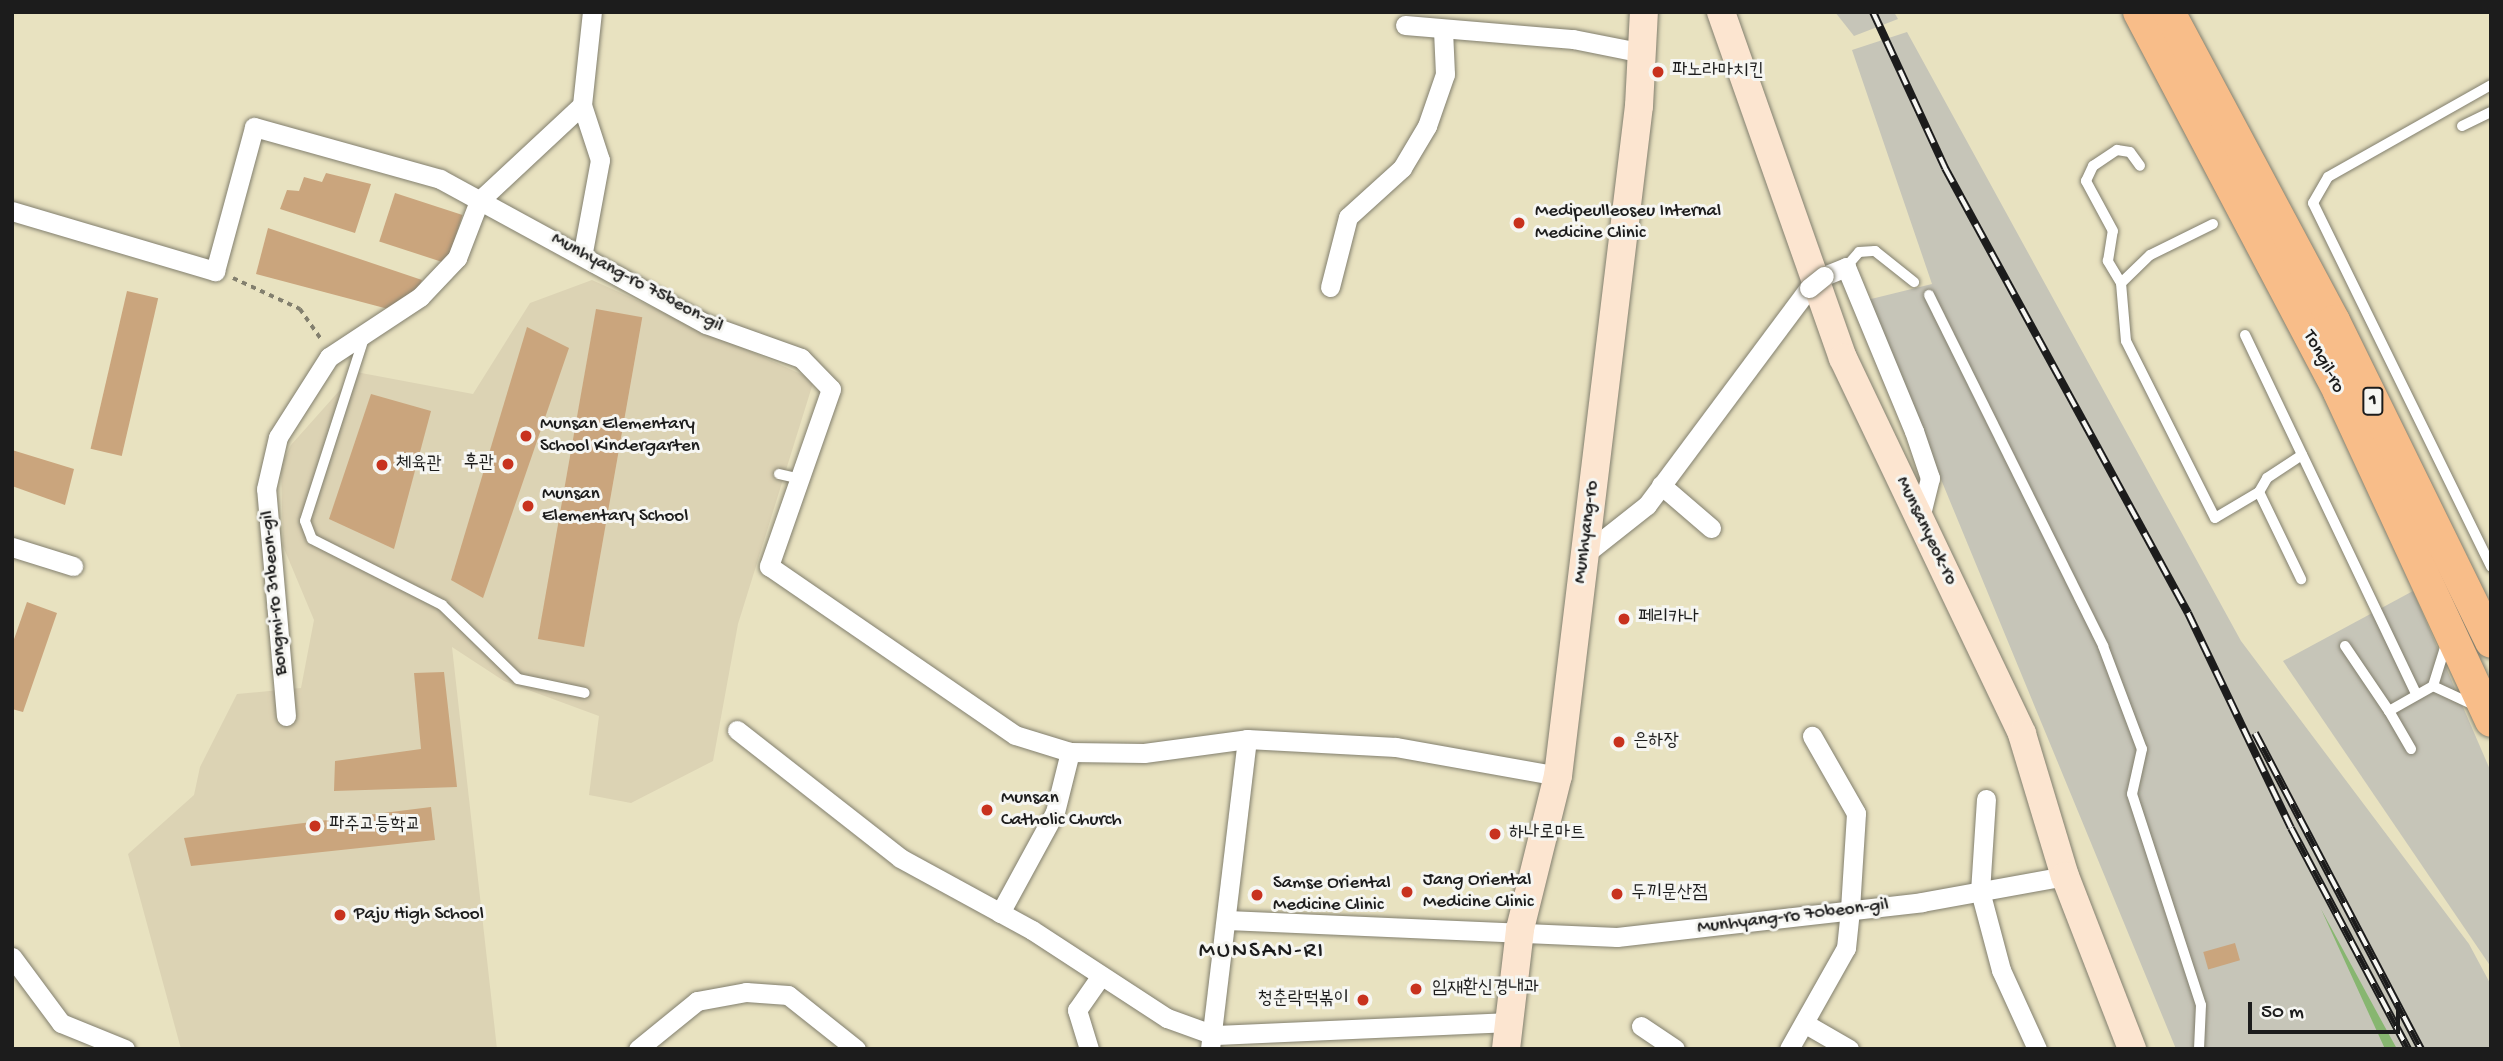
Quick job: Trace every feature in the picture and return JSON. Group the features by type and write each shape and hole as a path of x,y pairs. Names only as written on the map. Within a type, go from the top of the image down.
{"main road":[{"path":"2184,12 2194,57"},
{"name":"Tongil-ro","path":"2144,14 2194,57 2334,321 2488,629"},
{"name":"Tongil-ro","path":"2144,14 2339,392 2488,714"}],"street":[{"path":"583,251 600,160 582,105 592,12"},
{"name":"Munhyang-ro","path":"1507,1035 1520,929 1558,776 1639,106 1638,52 1645,12"},
{"name":"Munsanyeok-ro","path":"1721,12 1843,358 2022,734 2064,876 2132,1049"},
{"path":"1405,25 1573,39 1638,52"},
{"path":"1330,286 1348,217 1402,168 1427,126 1445,74 1443,30"},
{"name":"Bongmi-ro 31beon-gil","path":"286,716 266,489 278,437 329,357 405,312 457,258 479,201 582,105"},
{"name":"Munhyang-ro 75beon-gil","path":"215,271 254,127 440,179 479,201 583,251 706,324 801,358 831,389 769,566 1015,735 1070,752 1144,753 1247,739 1396,747 1558,776"},
{"path":"12,211 215,271"},
{"path":"1585,554 1647,505 1817,282 1846,267 1930,478 1920,518"},
{"path":"1661,485 1712,528"},
{"path":"12,547 73,566"},
{"path":"737,730 861,832 1000,913 1099,978 1212,1042 1507,1035"},
{"path":"1789,1049 1846,948 1850,909 1856,813 1812,736"},
{"path":"1212,1042 1247,739"},
{"path":"1000,913 1055,812 1070,752"},
{"path":"1986,799 1980,891 2001,970 2037,1049"},
{"name":"Munhyang-ro 70beon-gil","path":"1227,920 1520,929 1556,939 1617,937 1850,909 2064,876"},
{"path":"12,957 61,1023 125,1049"},
{"path":"1089,1049 1077,1010 1099,978"},
{"path":"638,1049 697,1001 746,992 789,995 856,1049"},
{"path":"1804,1023 1849,1049"},
{"path":"1641,1026 1675,1049"}],"lane":[{"path":"2491,85 2328,177 2313,203 2455,505 2491,567"},
{"path":"2462,126 2491,112"},
{"path":"2140,166 2130,152 2117,150 2093,166 2086,181 2113,231 2108,261 2121,283 2126,341 2142,382 2215,518 2259,492 2267,478 2302,455"},
{"path":"2121,283 2150,255 2213,224"},
{"path":"1846,267 1860,252 1875,251 1914,282"},
{"path":"1929,295 2104,646 2142,749 2133,794 2201,1005 2199,1049"},
{"path":"2245,335 2416,694"},
{"path":"364,338 305,521 312,539 442,605 518,679 585,693"},
{"path":"779,474 800,479"},
{"path":"2259,492 2301,579"},
{"path":"2389,711 2433,686 2449,634"},
{"path":"2345,646 2411,749"},
{"path":"2433,686 2488,714"}],"path":[{"path":"215,271 300,309 329,357"}],"shaded area":[{"path":"1835,12 1894,12 1898,19 1854,36"},
{"path":"1907,32 2241,641 2469,944 2491,985 2491,1049 2176,1049 1867,300 1932,284 1852,50"},
{"path":"592,280 814,380 738,624 713,761 631,803 589,795 599,716 504,681 452,647 497,1049 181,1049 128,854 194,795 200,767 237,694 301,688 314,620 283,546 281,466 291,445 356,372 473,394 530,303"},
{"path":"2413,591 2491,772 2491,967 2283,661"}],"green space":[{"path":"2321,909 2380,1018 2397,1049 2385,1049"}],"building":[{"path":"326,173 371,184 355,233 280,209 287,190 299,191 304,177 322,182"},
{"path":"395,193 463,215 447,263 379,242"},
{"path":"268,228 422,280 416,295 392,310 256,274"},
{"path":"127,291 158,298 122,456 91,449"},
{"path":"596,309 642,317 584,647 538,639"},
{"name":"후관","path":"527,327 569,348 483,598 451,580"},
{"name":"체육관","path":"371,394 431,411 394,549 329,519"},
{"path":"12,450 74,469 65,505 12,486"},
{"path":"27,602 57,613 23,712 12,709 12,645"},
{"path":"444,672 457,787 334,791 335,761 421,749 414,673"},
{"path":"431,807 435,840 191,866 184,838"},
{"path":"2235,943 2240,960 2208,969 2203,952"}],"railway":[{"path":"1873,12 1945,168 2188,613 2291,828 2408,1049"},
{"path":"2255,733 2421,1049"}],"place":[{"name":"파노라마치킨","path":"1658,72"},
{"name":"Medipeulleoseu Internal Medicine Clinic","path":"1519,223"},
{"name":"Munsan Elementary School Kindergarten","path":"526,436"},
{"name":"후관","path":"508,464"},
{"name":"체육관","path":"382,465"},
{"name":"Munsan Elementary School","path":"528,506"},
{"name":"페리카나","path":"1624,619"},
{"name":"은하장","path":"1619,742"},
{"name":"Munsan Catholic Church","path":"987,810"},
{"name":"파주고등학교","path":"315,826"},
{"name":"하나로마트","path":"1495,834"},
{"name":"Jang Oriental Medicine Clinic","path":"1407,892"},
{"name":"두끼문산점","path":"1617,894"},
{"name":"Samse Oriental Medicine Clinic","path":"1257,895"},
{"name":"Paju High School","path":"340,915"},
{"name":"임재환신경내과","path":"1416,989"},
{"name":"청춘락떡볶이","path":"1363,1000"}],"district":[{"name":"MUNSAN-RI","path":"1262,952"}]}
